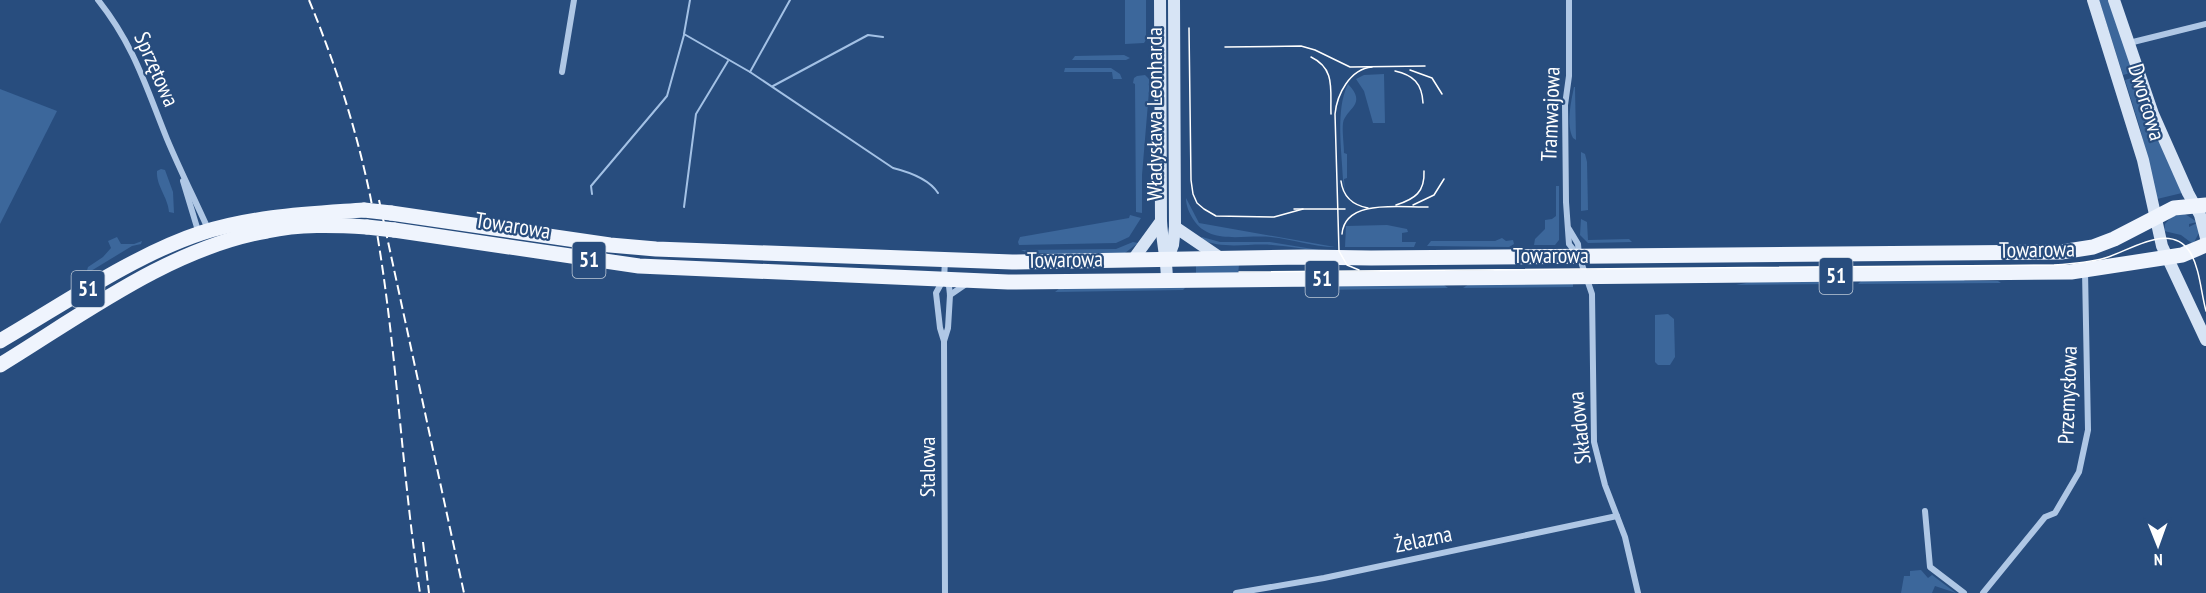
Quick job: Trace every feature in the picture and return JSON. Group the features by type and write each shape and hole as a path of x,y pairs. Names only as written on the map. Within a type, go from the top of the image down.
{"main road":[{"name":"Władysława Leonharda","path":"1160,0 1161,221 1162,246 1167,261 1167,281"},
{"name":"Władysława Leonharda","path":"1167,261 1173,245 1175,227 1174,0"},
{"name":"Dworcowa","path":"2093,0 2131,118 2159,238 2167,257"},
{"name":"Dworcowa","path":"2114,0 2153,114 2200,205 2206,238"},
{"name":"51","path":"2156,218 2174,208 2200,205"},
{"name":"Towarowa","path":"0,365 123,290 173,263 232,225 282,216 364,210 634,247 1012,262 1222,260 1305,256 1381,258 2061,252 2107,242 2156,218"},
{"name":"Władysława Leonharda","path":"1132,261 1161,221"},
{"name":"Towarowa","path":"0,341 111,276 160,251 207,239 293,227 329,225 394,230 656,268 1033,283 1869,276 2085,271 2167,257"},
{"name":"Władysława Leonharda","path":"1175,227 1222,260"},
{"path":"526,250 522,245 522,239 534,234"},
{"name":"51","path":"2167,257 2190,253 2206,245"},
{"path":"2167,257 2206,340"}],"street":[{"name":"Sprzętowa","path":"98,0 114,21 140,67 207,239"},
{"path":"562,72 574,0"},
{"name":"Tramwajowa","path":"1569,0 1569,76 1565,105 1566,202 1569,229 1578,244 1578,256"},
{"path":"2128,43 2206,24"},
{"name":"Sprzętowa","path":"175,158 207,239"},
{"name":"Składowa","path":"1578,256 1592,294 1594,442 1605,485 1625,537 1638,593"},
{"name":"Stalowa","path":"945,260 944,280 937,288 936,296 944,341 945,593"},
{"name":"Przemysłowa","path":"1983,593 2045,517 2055,513 2079,472 2088,430 2085,271"},
{"path":"913,279 926,285 936,296"},
{"name":"Stalowa","path":"944,280 949,286 950,295 947,333 944,341"},
{"path":"950,295 961,286 974,281"},
{"path":"1925,511 1930,567 1964,593"},
{"name":"Żelazna","path":"1236,593 1335,575 1617,516"}],"shaded area":[{"path":"1125,0 1146,0 1146,40 1144,43 1125,44"},
{"path":"2099,0 2109,0 2134,72 2123,75"},
{"path":"1124,55 1130,58 1126,60 1072,60 1075,56"},
{"path":"1065,68 1111,68 1120,74 1122,79 1113,79 1112,72 1064,72"},
{"path":"1384,74 1385,123 1373,123 1364,91 1356,79 1364,75"},
{"path":"1145,75 1149,79 1149,91 1142,175 1142,213 1136,212 1135,84 1133,83 1137,76"},
{"path":"2135,77 2182,193 2157,199 2140,128 2125,80"},
{"path":"1348,84 1354,91 1356,102 1343,123 1344,153 1347,154 1345,191 1343,180 1340,118"},
{"path":"1574,87 1576,140 1573,138 1569,120"},
{"path":"0,89 57,111 0,224"},
{"path":"1581,152 1585,154 1587,162 1588,210 1581,211"},
{"path":"165,170 173,192 174,213 169,212 167,201 158,182 157,171"},
{"path":"1556,186 1559,186 1559,240 1555,245 1534,245 1535,239 1545,229 1545,220 1556,216"},
{"path":"1186,198 1199,223 1335,247 1261,236 1218,236 1200,227 1193,219"},
{"path":"2185,214 2197,222 2189,224 2189,227 2197,223 2199,233 2193,244 2181,235 2164,231 2165,224 2172,216"},
{"path":"1130,215 1141,218 1129,237 1116,243 1019,245 1018,242 1020,237 1129,218"},
{"path":"1581,219 1587,222 1588,240 1629,239 1632,242 1588,243 1580,235"},
{"path":"1387,225 1407,229 1408,232 1402,233 1402,242 1416,242 1414,247 1345,247 1346,226"},
{"path":"117,237 121,244 134,244 142,241 141,244 132,246 86,274 88,267 103,257 111,248 108,241"},
{"path":"1202,237 1220,242 1270,242 1325,251 1272,245 1218,244 1201,239"},
{"path":"1502,238 1506,241 1513,240 1514,244 1509,247 1427,246 1431,241 1495,241"},
{"path":"1133,242 1138,243 1125,253 1101,255 1028,253 1021,250 1116,249"},
{"path":"1253,264 1323,265 1239,265 1238,274 1196,275 1196,265"},
{"path":"1961,278 1965,281 1998,281 2001,283 1858,284 1861,281"},
{"path":"1833,281 1839,284 1736,285 1751,282"},
{"path":"1309,284 1444,285 1448,288 1323,290 1318,287 1293,287"},
{"path":"1469,284 1573,284 1573,287 1463,288"},
{"path":"1187,286 1183,290 1055,292 1060,288"},
{"path":"1668,314 1674,319 1675,357 1670,365 1658,365 1655,362 1655,315"},
{"path":"1921,570 1928,578 1932,575 1956,593 1935,586 1932,593 1901,593 1904,576 1910,576 1910,571"}],"waterway":[{"path":"690,0 684,34 750,72 893,168 924,180 938,193"},
{"path":"750,72 790,0"},
{"path":"592,194 591,186 667,96 684,35"},
{"path":"773,86 868,35 883,37"},
{"path":"684,207 696,114 728,61"}],"tram line":[{"path":"1189,28 1191,180 1197,203 1216,216 1274,217 1303,209"},
{"path":"1225,47 1301,46 1315,50 1350,67 1425,66"},
{"path":"1311,57 1319,62 1328,74 1331,89 1331,114"},
{"path":"1359,270 1347,265 1339,251 1335,114 1342,91 1351,77 1357,72 1372,67"},
{"path":"1410,70 1432,78 1442,94"},
{"path":"1395,71 1415,81 1421,90 1423,103"},
{"path":"1396,205 1417,194 1423,184 1424,171"},
{"path":"1413,205 1434,195 1444,179"},
{"path":"1341,181 1346,196 1357,205 1368,208"},
{"path":"1342,234 1345,223 1353,215 1364,210 1390,206 1428,207"},
{"path":"1294,209 1345,209"},
{"path":"1239,272 2054,265 2099,260 2161,238 2182,243 2190,252 2198,273 2206,311"}],"railway":[{"path":"309,0 344,96 370,195 386,294 420,593"},
{"path":"379,200 464,593"},
{"path":"423,542 429,593"}]}
